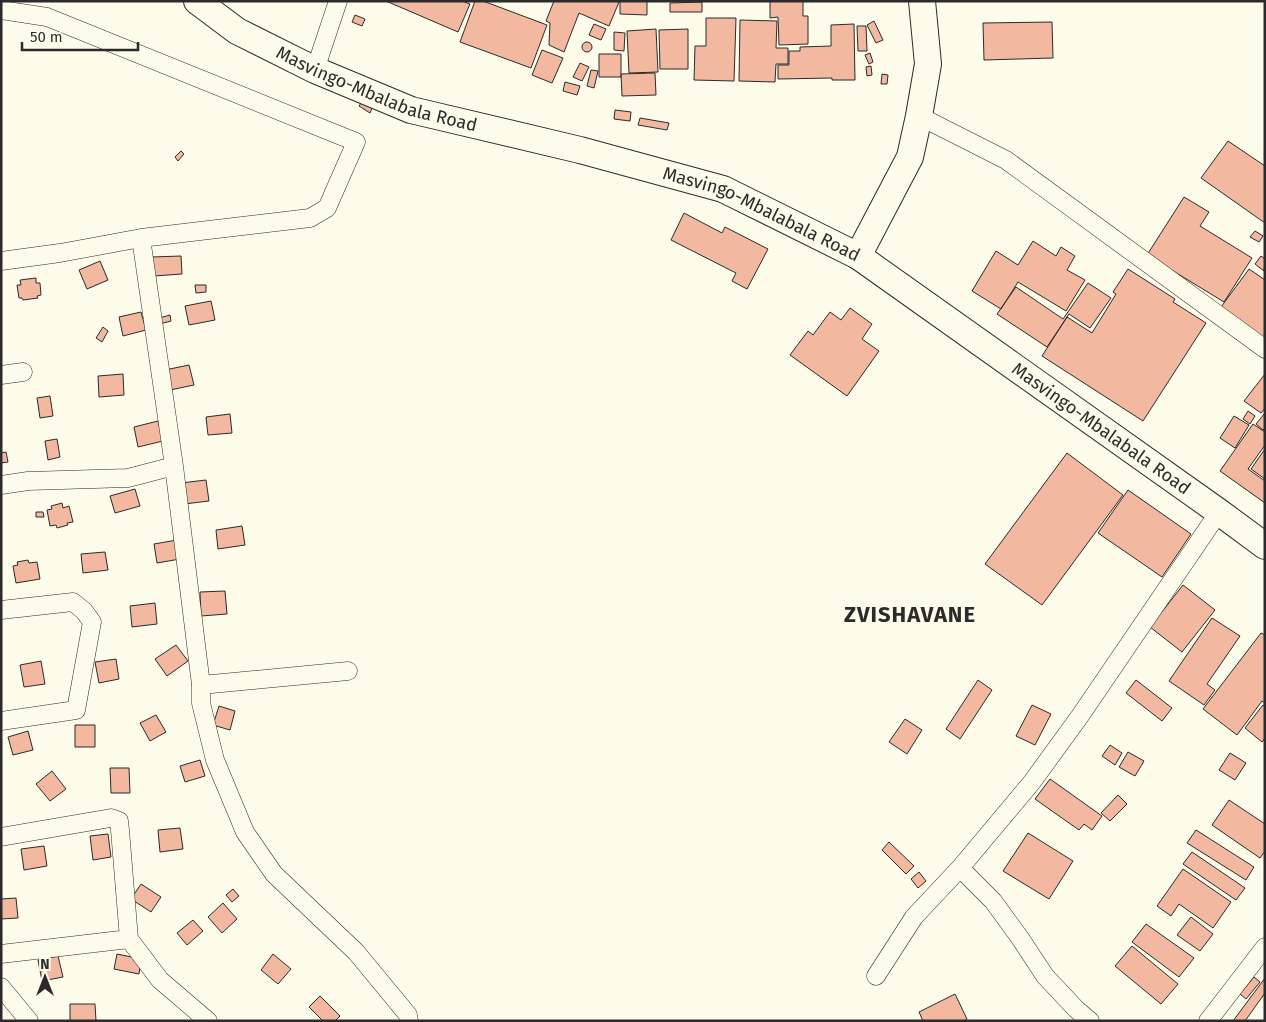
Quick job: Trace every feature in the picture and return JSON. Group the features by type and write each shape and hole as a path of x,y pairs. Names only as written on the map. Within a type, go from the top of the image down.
{"highway":[{"name":"Masvingo-Mbalabala Road","path":"197,1 237,31 315,70 411,110 580,150 723,189 858,256 1220,512 1265,546"},
{"path":"858,256 910,156 928,64 922,1"}],"street":[{"path":"315,70 338,1"},
{"path":"1,10 47,17 356,142 327,208 310,218 141,238 1,261"},
{"path":"919,116 1006,160 1265,349"},
{"path":"141,238 174,466 202,685 201,703 215,760 245,832 274,874 356,952 408,1016 409,1021"},
{"path":"1,375 23,372"},
{"path":"1,485 28,481 128,478 174,466"},
{"path":"876,976 914,917 960,868 1032,782 1080,716 1220,512"},
{"path":"1,610 73,602 84,611 92,622 76,710 1,721"},
{"path":"202,685 348,671"},
{"path":"1,836 111,818 118,822 129,939 160,980 208,1021"},
{"path":"960,868 994,901 1046,976 1076,1009 1090,1021"},
{"path":"1,954 129,939"},
{"path":"1208,1021 1265,947"},
{"path":"1,987 30,1021"}],"building":[{"path":"386,1 462,1 470,4 458,32"},
{"path":"475,1 483,1 547,25 531,68 460,42"},
{"path":"554,1 619,2 609,26 579,13 564,52 549,45 550,23 546,21"},
{"path":"620,1 647,1 647,15 620,14"},
{"path":"770,1 803,1 803,16 808,16 808,44 779,45 778,17 770,18"},
{"path":"702,2 702,12 670,12 670,3"},
{"path":"355,15 365,19 362,26 352,22"},
{"path":"706,18 736,18 734,81 694,80 695,46 706,46"},
{"path":"740,20 777,21 776,48 788,48 788,64 776,64 775,82 739,81"},
{"path":"874,21 883,40 876,43 867,25"},
{"path":"1052,22 1053,58 984,60 983,23"},
{"path":"594,24 606,29 601,40 589,35"},
{"path":"854,24 855,80 832,80 832,78 778,79 778,65 789,65 789,51 800,51 800,47 831,46 831,25"},
{"path":"857,26 866,26 867,51 858,51"},
{"path":"656,29 658,72 629,73 627,31"},
{"path":"688,29 688,69 660,69 659,30"},
{"path":"614,32 625,33 624,51 614,50"},
{"path":"585,42 589,42 592,47 591,51 585,52 582,49 582,45"},
{"path":"542,50 563,58 552,83 532,75"},
{"path":"870,53 873,62 869,64 865,55"},
{"path":"599,54 621,54 621,77 599,77"},
{"path":"580,63 589,67 582,81 573,77"},
{"path":"871,66 872,75 867,76 866,67"},
{"path":"591,70 598,71 594,88 587,86"},
{"path":"655,73 656,95 622,96 621,74"},
{"path":"882,74 888,75 887,84 881,84"},
{"path":"565,82 580,86 577,95 563,91"},
{"path":"363,100 373,106 370,113 359,106"},
{"path":"615,110 631,112 630,121 614,119"},
{"path":"640,118 669,123 667,130 638,125"},
{"path":"1228,141 1265,166 1265,223 1201,178"},
{"path":"181,151 184,154 178,161 175,157"},
{"path":"1184,197 1209,212 1200,226 1252,258 1224,302 1147,255"},
{"path":"684,213 722,233 725,227 768,249 747,289 732,281 736,273 671,240"},
{"path":"1255,231 1263,236 1259,242 1250,237"},
{"path":"1033,241 1056,256 1061,247 1075,256 1067,270 1085,280 1066,311 1018,282 1001,309 972,291 996,251 1018,265"},
{"path":"181,256 182,274 154,276 152,257"},
{"path":"1261,256 1265,259 1264,271 1255,264"},
{"path":"100,261 108,280 87,289 79,270"},
{"path":"1128,269 1175,299 1173,302 1206,323 1143,421 1042,356 1067,317 1092,333 1116,294 1113,292"},
{"path":"1249,269 1265,280 1265,339 1221,307"},
{"path":"36,278 36,283 40,283 41,295 37,296 38,298 23,300 19,298 17,285 21,285 20,280"},
{"path":"1088,283 1111,298 1090,328 1069,314 1047,347 997,314 1016,287 1063,319"},
{"path":"195,285 206,285 206,292 196,293"},
{"path":"211,301 215,320 189,325 185,306"},
{"path":"850,308 872,324 862,339 879,351 847,396 790,355 808,331 813,335 830,312 841,320"},
{"path":"141,312 146,330 123,336 119,317"},
{"path":"170,315 171,321 160,324 159,318"},
{"path":"103,327 108,331 102,342 96,338"},
{"path":"189,365 194,385 170,390 165,370"},
{"path":"123,374 124,395 99,397 98,376"},
{"path":"1265,374 1265,408 1261,413 1244,401"},
{"path":"50,396 53,416 40,418 37,398"},
{"path":"1248,411 1255,416 1250,424 1243,419"},
{"path":"1265,413 1265,428 1263,430 1256,424"},
{"path":"230,414 232,433 208,435 206,417"},
{"path":"1234,416 1249,425 1235,448 1220,438"},
{"path":"158,421 163,441 138,447 134,427"},
{"path":"1253,424 1265,432 1265,445 1248,469 1265,481 1265,503 1220,471"},
{"path":"57,439 60,457 48,460 45,441"},
{"path":"1265,449 1265,479 1251,469"},
{"path":"6,452 8,462 1,463 1,453"},
{"path":"1067,453 1123,495 1042,605 985,564"},
{"path":"206,480 209,501 184,504 181,483"},
{"path":"135,489 140,506 115,513 110,496"},
{"path":"1128,490 1191,534 1162,577 1098,533"},
{"path":"62,503 63,508 69,506 73,522 57,528 56,525 50,526 47,510 52,509 51,506"},
{"path":"36,512 43,512 44,517 36,517"},
{"path":"242,526 245,545 218,549 216,530"},
{"path":"177,540 180,559 157,563 154,544"},
{"path":"105,552 108,570 83,573 81,554"},
{"path":"28,560 29,563 37,562 40,579 16,583 13,566 18,565 17,562"},
{"path":"1183,585 1215,610 1182,652 1150,627"},
{"path":"225,591 227,614 201,616 200,592"},
{"path":"155,603 157,624 132,627 130,606"},
{"path":"1212,618 1240,636 1207,684 1215,690 1204,705 1169,681"},
{"path":"1261,633 1265,635 1265,703 1262,701 1237,735 1203,709"},
{"path":"176,645 188,661 167,676 155,659"},
{"path":"116,659 119,679 99,683 95,662"},
{"path":"41,661 45,684 24,687 20,665"},
{"path":"978,680 992,690 960,739 946,729"},
{"path":"1136,680 1172,708 1162,721 1126,693"},
{"path":"1032,705 1051,714 1035,745 1016,736"},
{"path":"1263,705 1265,706 1265,738 1262,742 1245,728"},
{"path":"219,706 235,711 230,730 213,725"},
{"path":"156,715 166,732 150,741 140,723"},
{"path":"905,719 922,730 907,754 889,742"},
{"path":"75,725 95,725 95,747 75,747"},
{"path":"28,731 33,750 13,755 8,737"},
{"path":"1110,745 1122,753 1115,765 1102,756"},
{"path":"1128,752 1144,761 1135,776 1119,767"},
{"path":"1230,753 1246,763 1235,780 1219,770"},
{"path":"200,760 205,776 185,782 180,766"},
{"path":"110,768 129,768 130,793 111,793"},
{"path":"52,771 66,789 50,801 36,784"},
{"path":"1050,779 1102,816 1092,830 1084,824 1079,830 1035,799"},
{"path":"1118,795 1127,804 1110,821 1101,813"},
{"path":"1229,800 1265,824 1265,851 1260,858 1212,825"},
{"path":"180,828 183,849 160,852 158,830"},
{"path":"1196,830 1254,867 1246,880 1187,843"},
{"path":"1028,833 1073,861 1049,899 1003,871"},
{"path":"108,834 111,857 93,860 90,836"},
{"path":"889,842 914,866 906,874 882,850"},
{"path":"44,846 47,866 24,870 21,849"},
{"path":"1192,852 1245,888 1236,900 1183,864"},
{"path":"1183,869 1231,902 1213,928 1179,904 1171,916 1157,906"},
{"path":"919,872 926,881 918,888 911,879"},
{"path":"141,884 161,897 151,912 131,899"},
{"path":"233,889 239,896 232,902 226,895"},
{"path":"16,898 18,918 1,919 1,899"},
{"path":"223,903 237,919 222,933 208,917"},
{"path":"1191,917 1213,934 1200,951 1177,935"},
{"path":"193,920 203,931 187,945 177,933"},
{"path":"1146,924 1194,958 1179,977 1132,942"},
{"path":"1132,946 1178,984 1161,1004 1115,966"},
{"path":"117,954 141,959 139,974 114,969"},
{"path":"273,954 291,969 278,984 261,970"},
{"path":"58,956 63,977 42,981 38,960"},
{"path":"1254,977 1260,982 1246,999 1240,994"},
{"path":"1265,978 1265,993 1245,1021 1233,1021"},
{"path":"955,994 967,1019 964,1021 923,1021 919,1012"},
{"path":"320,996 340,1016 335,1021 323,1021 309,1007"},
{"path":"70,1004 95,1004 96,1021 70,1021"}],"district":[{"name":"ZVISHAVANE","path":"910,614"}]}
